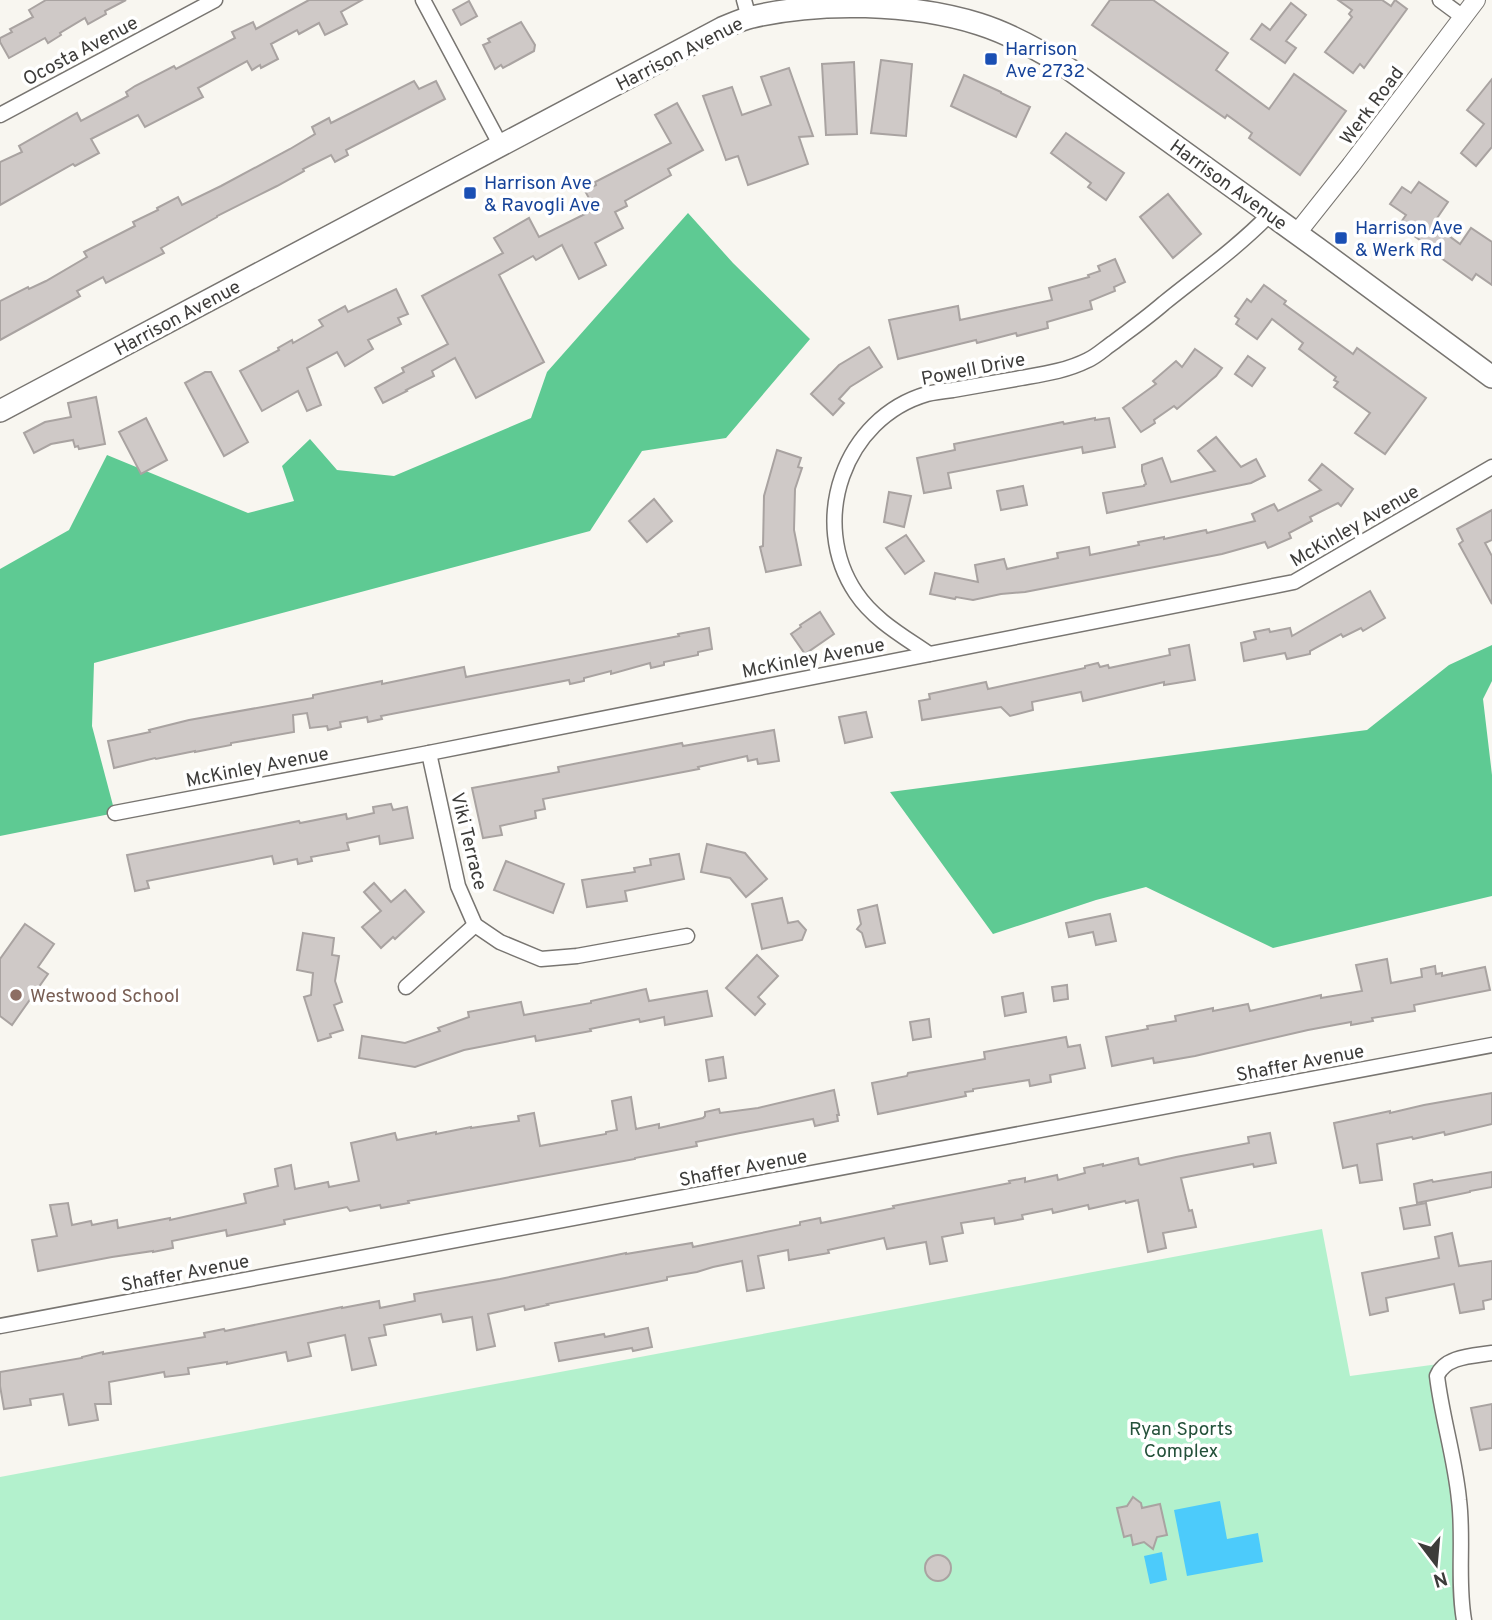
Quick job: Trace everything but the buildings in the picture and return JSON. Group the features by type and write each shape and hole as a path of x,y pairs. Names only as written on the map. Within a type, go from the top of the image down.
{"main road":[{"name":"Harrison Avenue","path":"0,411 722,28 746,9 779,11 859,7 924,11 980,24 1042,52 1297,233 1492,377"}],"street":[{"name":"Ocosta Avenue","path":"0,115 215,0"},
{"path":"423,0 501,146"},
{"path":"1440,0 1463,17"},
{"name":"Werk Road","path":"1297,233 1476,0"},
{"name":"Powell Drive","path":"929,654 882,622 864,604 843,569 839,557 833,521 836,496 843,472 864,436 881,419 904,404 927,394 1062,370 1092,358 1146,318 1270,214"},
{"name":"McKinley Avenue","path":"115,813 1294,582 1492,467"},
{"name":"Viki Terrace","path":"429,753 458,886 475,925"},
{"path":"406,987 475,925 500,942 541,959 577,956 687,936"},
{"name":"Shaffer Avenue","path":"0,1326 1492,1045"},
{"path":"1464,1620 1460,1597 1462,1527 1459,1497 1437,1376 1446,1363 1492,1353"}],"green space":[{"path":"688,213 733,263 810,339 726,438 642,451 590,531 94,663 92,726 115,813 0,836 0,569 69,530 107,455 248,513 294,501 282,466 310,439 337,470 394,476 531,418 547,372"},
{"path":"1492,645 1492,681 1483,699 1492,775 1492,896 1273,948 1146,887 1096,900 993,934 890,792 1367,730 1449,665"},
{"name":"Ryan Sports Complex","path":"1322,1229 1350,1376 1446,1363 1440,1369 1459,1497 1464,1620 0,1620 0,1477"}],"water":[{"path":"1220,1501 1227,1539 1258,1533 1263,1562 1187,1576 1174,1510"},
{"path":"1162,1552 1167,1580 1150,1584 1144,1556"}],"place":[{"name":"Harrison Ave 2732","path":"991,59"},
{"name":"Harrison Ave & Ravogli Ave","path":"470,193"},
{"name":"Harrison Ave & Werk Rd","path":"1341,238"},
{"name":"Westwood School","path":"16,995"}]}
